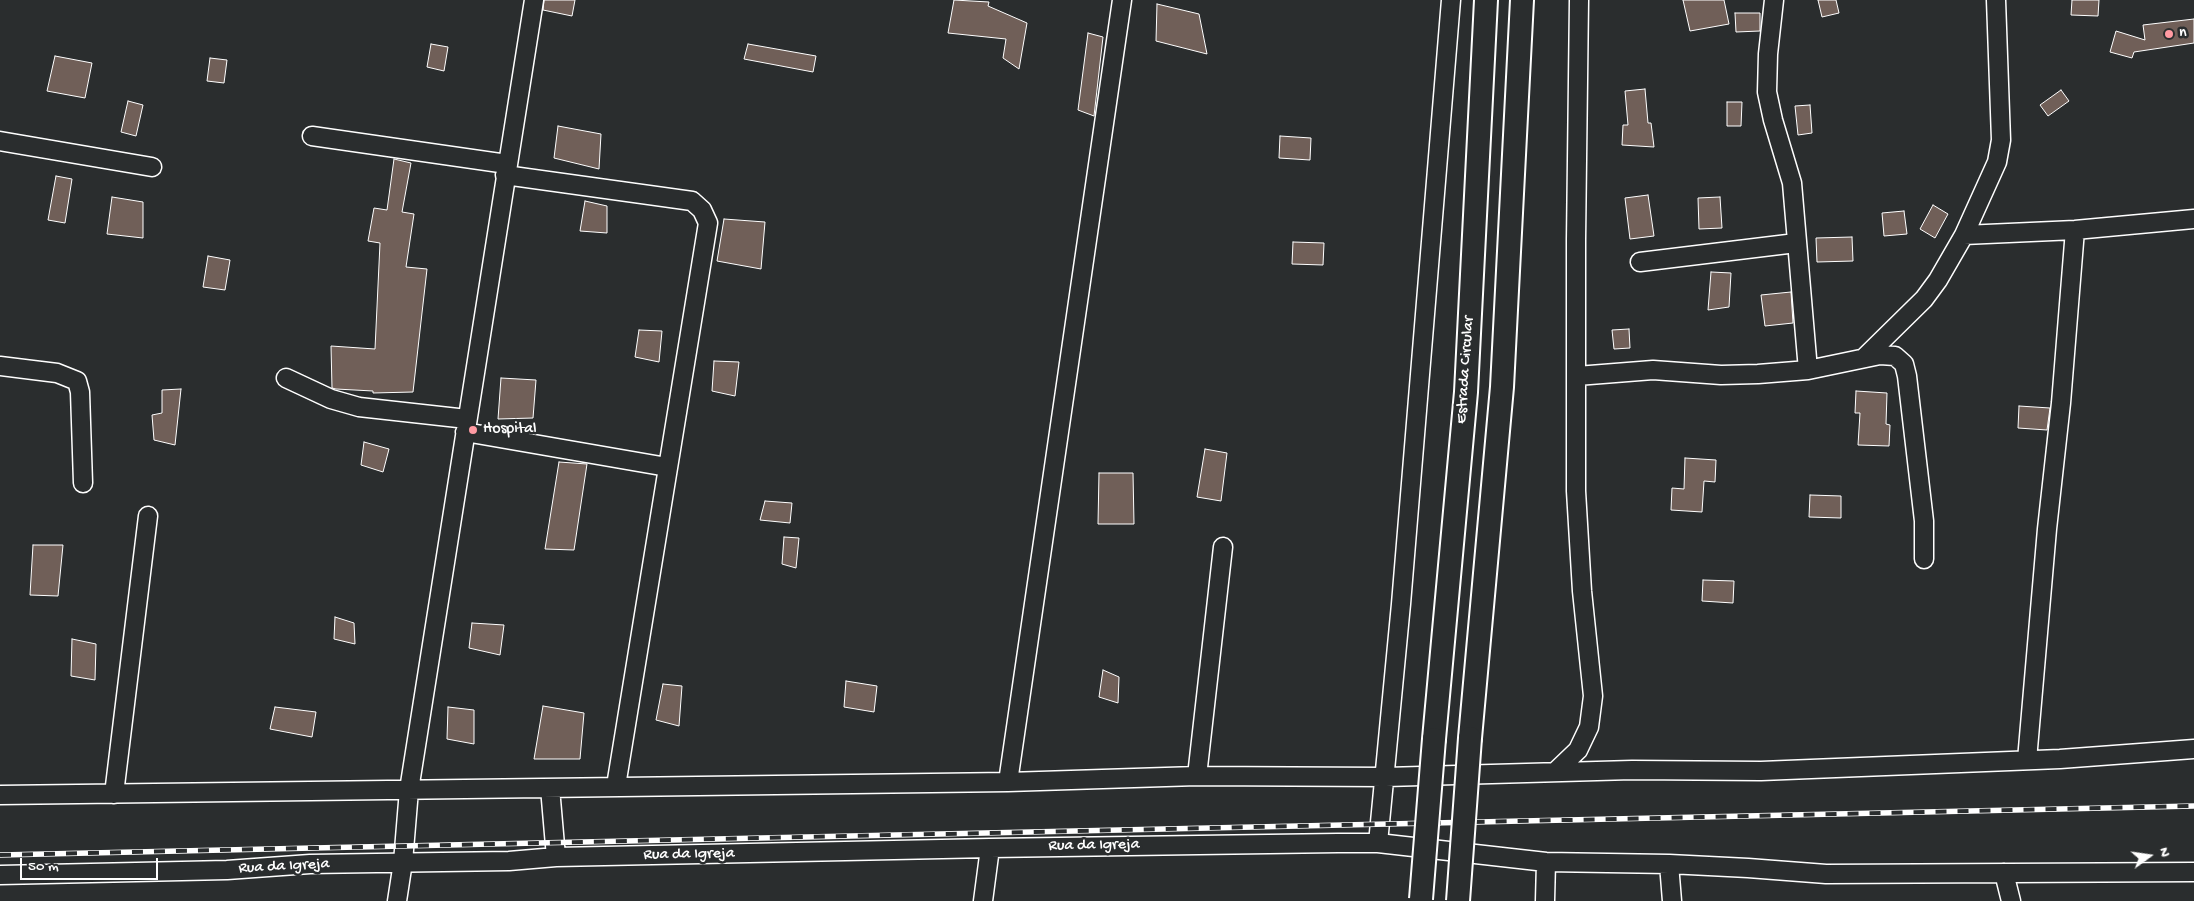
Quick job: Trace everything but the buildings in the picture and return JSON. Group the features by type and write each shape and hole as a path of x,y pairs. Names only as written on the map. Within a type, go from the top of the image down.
{"main road":[{"name":"Estrada Circular","path":"1421,900 1466,392 1486,0"},
{"path":"1458,901 1470,738 1502,387 1522,0"}],"street":[{"path":"397,901 403,862 409,790 534,0"},
{"path":"1008,782 1122,0"},
{"path":"1378,844 1386,777 1451,0"},
{"path":"1555,772 1578,750 1589,727 1593,696 1578,539 1576,491 1576,240 1579,0"},
{"path":"1774,0 1768,54 1768,92 1773,120 1792,182 1808,370"},
{"path":"1864,358 1924,299 1938,280 1964,235 1997,162 2000,140 1996,0"},
{"path":"312,136 692,201 702,210 708,223 616,786"},
{"path":"0,140 152,167"},
{"path":"1964,235 2075,230 2194,219"},
{"path":"2027,760 2047,529 2061,403 2075,230"},
{"path":"1640,262 1796,243"},
{"path":"1577,376 1615,371 1653,370 1721,375 1758,374 1808,370 1880,355 1895,356 1904,364 1908,376 1924,521 1924,559"},
{"path":"0,366 57,373 77,381 80,392 83,483"},
{"path":"286,378 331,399 359,407 466,426 667,467"},
{"path":"114,794 148,516"},
{"path":"1197,776 1223,547"},
{"path":"0,795 1008,782 1197,776 1386,777 1632,770 1761,771 2027,760 2194,749"},
{"path":"550,788 556,857"},
{"name":"Rua da Igreja","path":"0,875 227,870 310,864 509,861 556,857 990,848 1378,844 1546,862 1669,864 1826,874 2194,872"},
{"path":"983,901 990,848"},
{"path":"1546,862 1546,901"},
{"path":"1669,864 1672,901"},
{"path":"2004,873 2011,901"}],"railway":[{"path":"0,855 2194,806"}],"place":[{"name":"n","path":"2169,34"},
{"name":"Hospital","path":"473,430"}]}
